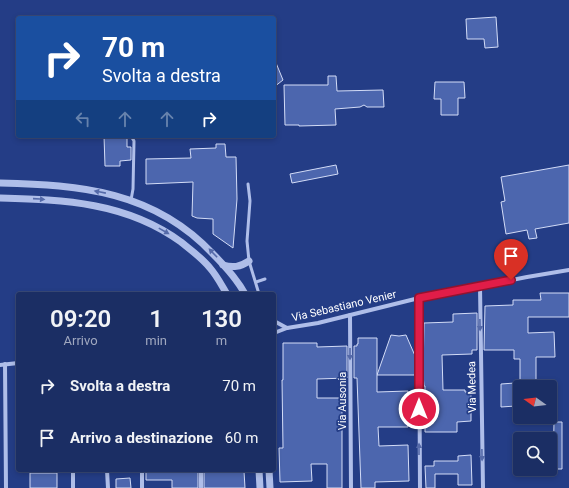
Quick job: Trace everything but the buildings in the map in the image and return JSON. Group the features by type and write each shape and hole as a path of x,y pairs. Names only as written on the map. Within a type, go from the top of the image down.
{"street":[{"path":"0,183 80,188 131,200 157,211 179,224 201,241 242,286 244,292"},
{"path":"0,198 78,202 115,210 137,218 172,235 193,251 210,269 226,292"},
{"path":"223,265 230,267 238,266 249,261"},
{"name":"Via Sebastiano Venier","path":"276,332 287,328 300,327 419,298 569,270"},
{"name":"Via Medea","path":"480,286 483,488"},
{"path":"419,298 420,488"},
{"name":"Via Ausonia","path":"350,315 351,488"},
{"name":"Via Sebastiano Venier","path":"276,322 287,328"},
{"path":"6,488 2,364 16,363"},
{"path":"73,472 73,488"},
{"path":"107,472 108,488"},
{"path":"142,472 142,488"},
{"path":"200,472 201,488"},
{"path":"259,472 260,488"},
{"path":"269,472 270,488"}],"lane":[{"path":"131,200 133,189 134,141 132,138"},
{"path":"248,184 250,201 247,241 249,261 259,292"},
{"path":"256,282 265,279"}],"route":[{"path":"419,409 419,298 511,280"}]}
